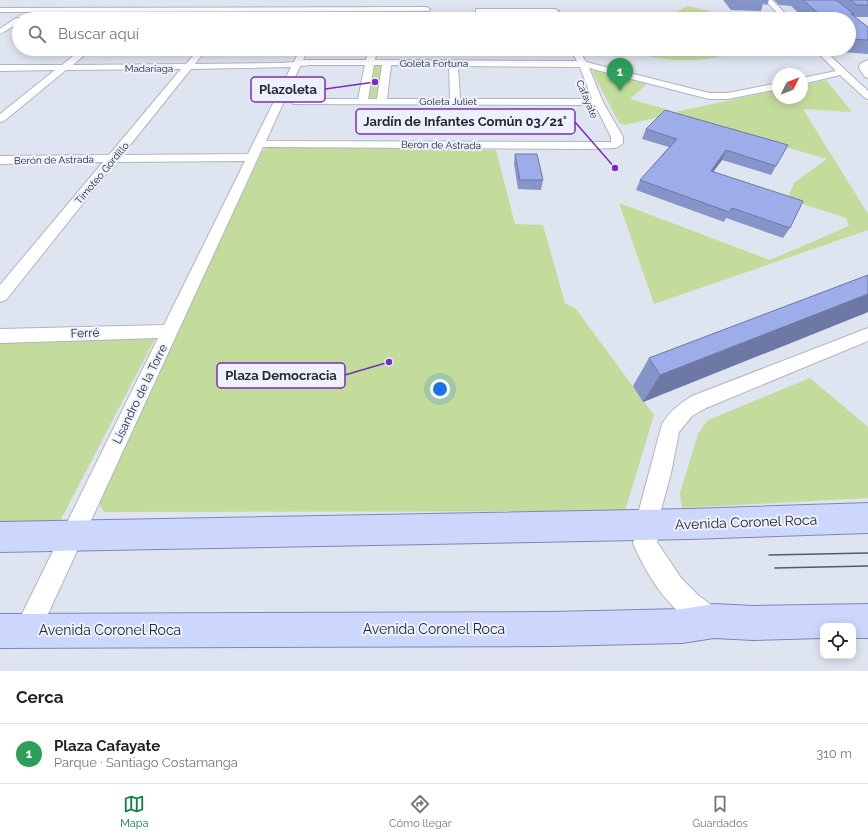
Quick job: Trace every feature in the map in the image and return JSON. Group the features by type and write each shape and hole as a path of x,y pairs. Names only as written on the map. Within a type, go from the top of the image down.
{"main road":[{"name":"Avenida Coronel Roca","path":"0,537 646,525 868,518"},
{"name":"Avenida Coronel Roca","path":"14,631 551,629 682,626 714,621 753,623 868,622"}],"street":[{"path":"133,12 147,0"},
{"path":"232,12 241,0"},
{"path":"321,12 328,0"},
{"path":"0,10 426,9 427,0"},
{"path":"768,0 780,12"},
{"path":"32,12 46,3"},
{"path":"480,12 479,8 553,8 555,12"},
{"path":"494,8 495,12"},
{"path":"543,8 545,12"},
{"path":"0,32 12,25"},
{"path":"0,119 78,56"},
{"name":"Timoteo Gordillo","path":"0,296 198,56"},
{"path":"297,64 301,56"},
{"path":"362,102 372,56"},
{"name":"Cafayate","path":"567,56 594,102 617,137"},
{"name":"Cafayate","path":"578,56 583,64 594,102 594,116"},
{"path":"825,56 868,96"},
{"name":"Goleta Fortuna","path":"297,64 311,62 583,64 709,96 728,96 772,87"},
{"path":"382,102 387,63"},
{"path":"453,63 454,101"},
{"name":"Madariaga","path":"0,68 189,68 280,66 297,64"},
{"name":"Lisandro de la Torre","path":"14,631 73,536 297,64"},
{"path":"808,79 845,75 853,76 867,71"},
{"name":"Goleta Juliet","path":"297,102 594,102"},
{"path":"589,146 596,143 601,137"},
{"name":"Berón de Astrada","path":"0,160 112,159 256,150 589,146 614,144 617,143 617,137"},
{"name":"Ferré","path":"0,336 170,331"},
{"path":"714,621 696,610 662,574 655,564 645,543 647,537 646,525 669,430 675,420 685,410 699,402 868,334"}],"green space":[{"path":"688,6 713,12 676,12"},
{"path":"646,56 722,56 690,60"},
{"path":"370,63 387,63 382,102 362,102"},
{"path":"596,70 647,84 630,99 675,112 772,91 772,104 808,104 808,84 826,80 852,112 803,109 868,214 868,230 654,304 619,203 770,260 849,226 846,218 787,199 794,183 827,159 672,114 625,125 619,123 592,71"},
{"path":"271,147 496,150 515,224 543,225 565,303 576,309 654,415 625,511 104,512 97,500 263,150"},
{"path":"156,337 58,525 0,523 0,343"},
{"path":"810,378 868,427 868,498 682,508 680,493 698,434 708,420"}],"building":[{"path":"803,0 836,0 851,12 817,12"},
{"path":"850,0 868,0 868,5 857,5"},
{"path":"856,18 868,27 868,40 856,39"},
{"path":"665,110 788,145 776,166 726,150 711,171 803,201 790,228 732,208 729,212 640,180 677,139 646,129"},
{"path":"515,154 537,154 543,180 520,180"},
{"path":"868,275 868,294 660,375 649,358"}],"tram line":[{"path":"769,555 868,553"},
{"path":"775,568 868,566"}],"place":[{"name":"Plazoleta","path":"375,82"},
{"name":"Plaza Cafayate","path":"620,91"},
{"name":"Jardín de Infantes Común 03/21°","path":"615,168"},
{"name":"Plaza Democracia","path":"389,362"}]}
